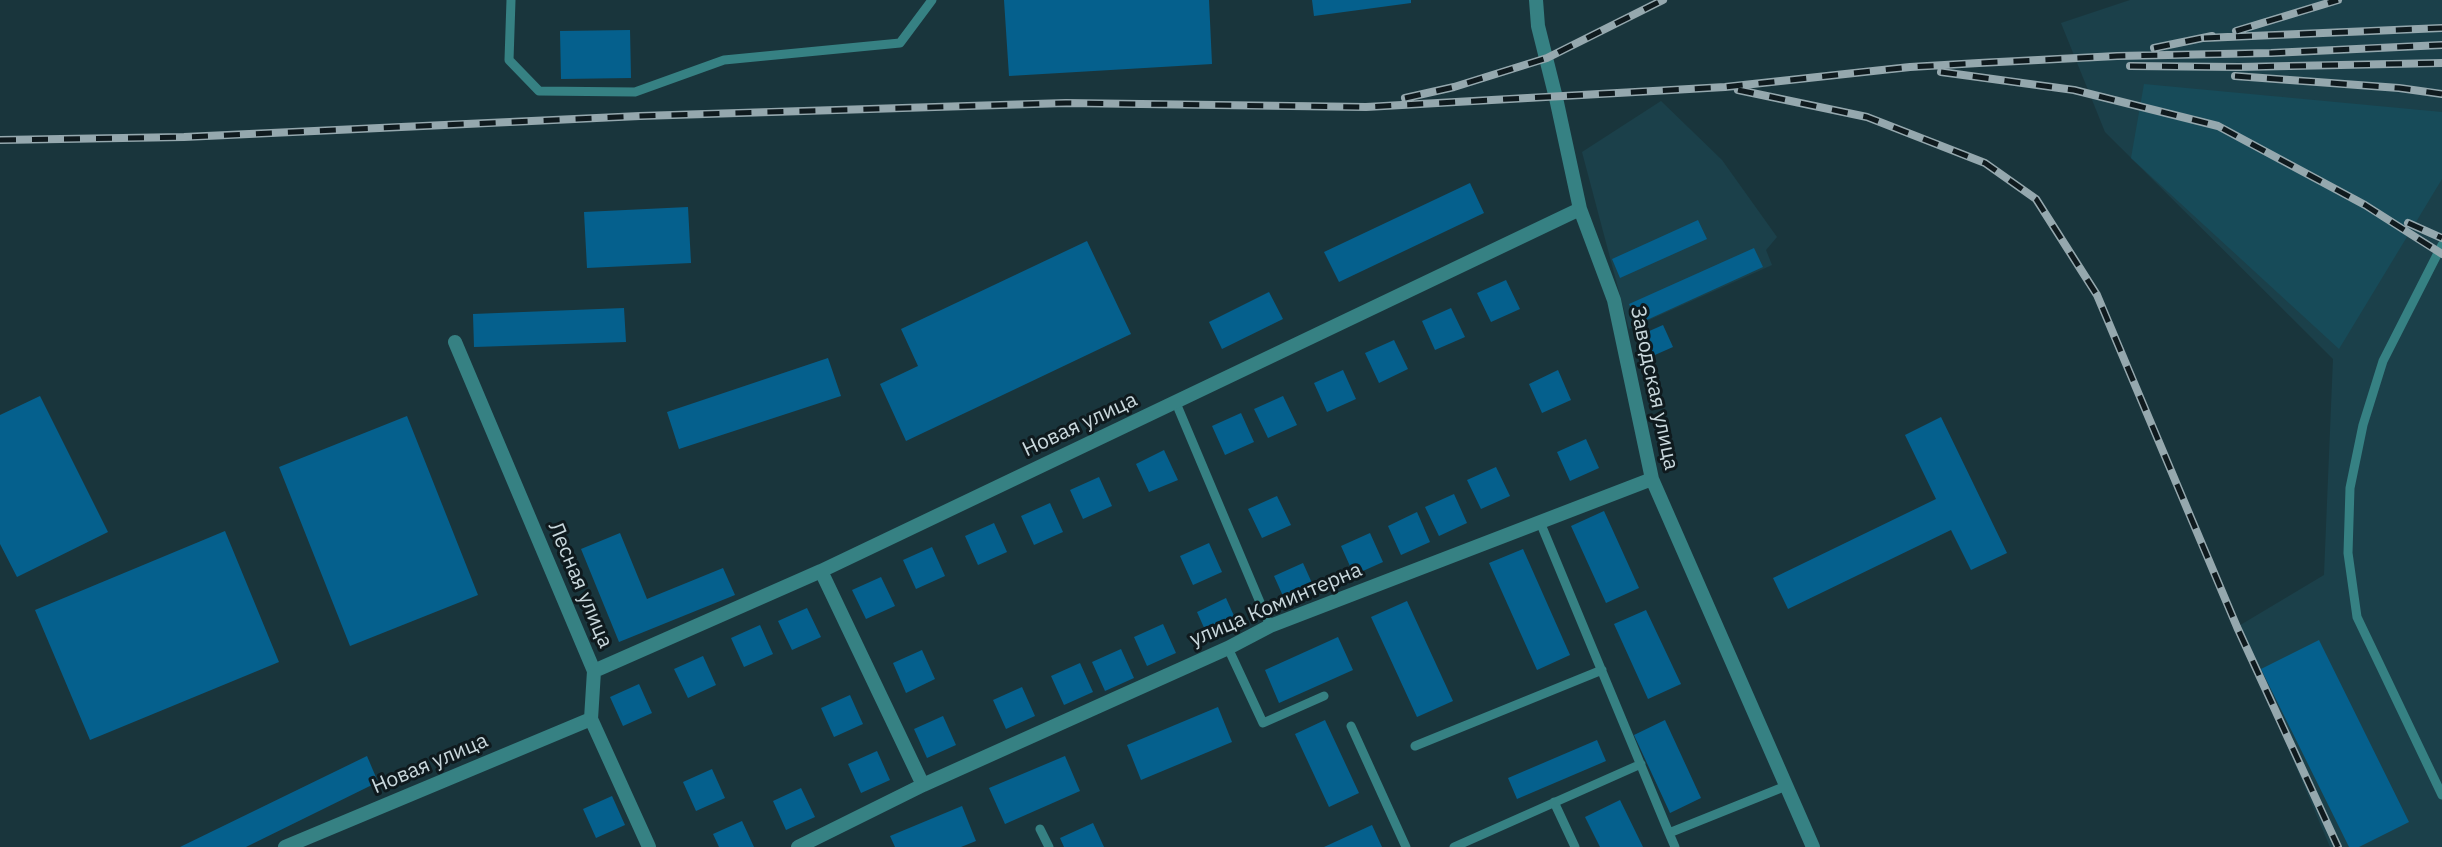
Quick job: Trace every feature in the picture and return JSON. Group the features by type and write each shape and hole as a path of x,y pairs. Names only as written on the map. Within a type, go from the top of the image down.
{"street":[{"name":"Заводская улица","path":"1536,0 1538,26 1580,209 1614,300 1651,479 1813,847"},
{"name":"Новая улица","path":"594,671 821,570 1580,209"},
{"name":"Лесная улица","path":"455,342 594,671 591,719 649,847"},
{"name":"улица Коминтерна","path":"798,847 923,785 1228,648 1270,626 1651,479"},
{"path":"821,570 923,785"},
{"name":"Новая улица","path":"285,847 591,719"}],"lane":[{"path":"511,0 509,60 539,91 635,92 724,60 900,43 932,0"},
{"path":"2442,244 2383,361 2363,425 2350,488 2348,553 2357,617 2442,795"},
{"path":"1176,403 1270,626"},
{"path":"1540,522 1675,847"},
{"path":"1228,648 1264,723 1324,696"},
{"path":"1415,746 1602,670"},
{"path":"1351,726 1406,847"},
{"path":"1454,847 1640,764"},
{"path":"1670,833 1786,786"},
{"path":"1554,802 1575,847"},
{"path":"1040,829 1049,847"}],"shaded area":[{"path":"2130,0 2442,0 2442,847 2330,847 2237,627 2324,575 2333,359 2105,132 2061,23"},
{"path":"2144,84 2442,112 2442,179 2339,349 2131,158"},
{"path":"1661,101 1722,160 1777,237 1766,250 1772,265 1629,329 1582,152"}],"building":[{"path":"1004,0 1209,0 1212,64 1009,76"},
{"path":"1312,0 1411,0 1411,3 1314,16"},
{"path":"630,30 631,78 561,79 560,31"},
{"path":"1470,183 1484,213 1339,282 1324,252"},
{"path":"688,207 691,263 587,268 584,212"},
{"path":"1698,220 1707,239 1620,278 1612,259"},
{"path":"1087,241 1131,334 906,441 880,384 918,366 901,329"},
{"path":"1754,248 1763,267 1638,324 1629,304"},
{"path":"1506,280 1520,309 1491,322 1477,293"},
{"path":"1269,292 1283,319 1222,349 1209,322"},
{"path":"624,308 626,342 474,347 473,314"},
{"path":"1451,308 1465,337 1435,350 1422,321"},
{"path":"1663,325 1673,347 1648,358 1638,336"},
{"path":"1394,340 1408,369 1379,383 1365,353"},
{"path":"828,358 841,396 679,449 667,412"},
{"path":"1343,370 1356,399 1327,412 1314,383"},
{"path":"1558,370 1571,400 1542,413 1529,384"},
{"path":"40,396 108,532 17,577 0,544 0,415"},
{"path":"1283,396 1297,425 1268,438 1254,409"},
{"path":"1241,413 1254,442 1225,455 1212,426"},
{"path":"407,416 478,595 350,646 279,467"},
{"path":"1941,417 2007,553 1971,570 1951,530 1788,609 1773,578 1936,499 1905,435"},
{"path":"1586,439 1599,468 1570,481 1557,452"},
{"path":"1164,450 1178,480 1149,492 1136,464"},
{"path":"1496,467 1510,496 1481,509 1467,480"},
{"path":"1099,477 1112,506 1083,519 1070,490"},
{"path":"1454,494 1467,523 1439,536 1425,507"},
{"path":"1277,496 1291,525 1262,538 1248,509"},
{"path":"1050,503 1063,532 1034,545 1021,516"},
{"path":"1604,511 1639,588 1606,603 1571,526"},
{"path":"1417,512 1430,542 1401,555 1388,526"},
{"path":"994,523 1007,552 978,565 965,536"},
{"path":"225,531 279,662 90,740 35,610"},
{"path":"620,533 647,599 723,568 735,595 619,642 581,549"},
{"path":"1370,533 1383,562 1354,575 1341,546"},
{"path":"1209,543 1222,572 1193,585 1180,556"},
{"path":"932,547 945,576 916,589 903,560"},
{"path":"1523,549 1570,655 1537,670 1489,563"},
{"path":"1303,563 1316,592 1287,605 1274,576"},
{"path":"881,577 895,606 866,619 852,590"},
{"path":"1226,598 1239,627 1210,641 1197,612"},
{"path":"1407,601 1453,701 1417,717 1371,617"},
{"path":"807,608 821,637 792,650 778,621"},
{"path":"1646,610 1681,684 1648,699 1614,624"},
{"path":"1163,624 1176,653 1147,666 1134,637"},
{"path":"760,625 773,654 744,667 731,638"},
{"path":"1338,637 1353,670 1279,703 1265,670"},
{"path":"2319,640 2409,822 2359,847 2349,847 2261,669"},
{"path":"1121,649 1134,678 1105,691 1092,662"},
{"path":"922,650 935,679 906,693 893,663"},
{"path":"703,656 716,685 688,698 674,669"},
{"path":"1080,663 1093,692 1064,705 1051,676"},
{"path":"639,684 652,713 623,726 610,697"},
{"path":"1022,687 1035,716 1006,729 993,700"},
{"path":"850,695 863,724 834,737 821,708"},
{"path":"1218,707 1232,742 1141,780 1127,745"},
{"path":"943,716 956,745 927,758 914,729"},
{"path":"1325,720 1359,793 1329,807 1295,734"},
{"path":"1665,720 1701,798 1670,813 1634,735"},
{"path":"1597,740 1606,761 1517,799 1508,778"},
{"path":"877,751 890,780 861,793 848,764"},
{"path":"367,756 378,782 246,847 180,847"},
{"path":"1065,756 1080,791 1005,824 989,788"},
{"path":"712,769 725,798 696,811 683,782"},
{"path":"801,788 815,817 786,830 773,801"},
{"path":"612,796 625,825 596,838 583,809"},
{"path":"1620,800 1643,847 1600,847 1585,817"},
{"path":"962,806 976,841 961,847 895,847 890,836"},
{"path":"742,821 754,847 719,847 713,834"},
{"path":"1093,823 1104,847 1064,847 1060,838"},
{"path":"1372,825 1382,847 1324,847"}],"railway":[{"path":"1405,98 1454,87 1547,58 1663,0"},
{"path":"2236,31 2338,0"},
{"path":"2204,38 2442,28"},
{"path":"2154,48 2212,36"},
{"path":"0,140 184,137 640,116 1066,103 1366,107 1725,87 1910,67 1979,63 2442,45"},
{"path":"2130,66 2442,63"},
{"path":"1941,72 2074,90 2218,126 2365,205 2442,254"},
{"path":"2235,76 2399,88 2442,94"},
{"path":"1738,90 1867,117 1985,163 2036,199 2097,295 2237,627 2338,847"},
{"path":"2408,223 2442,238"}]}
